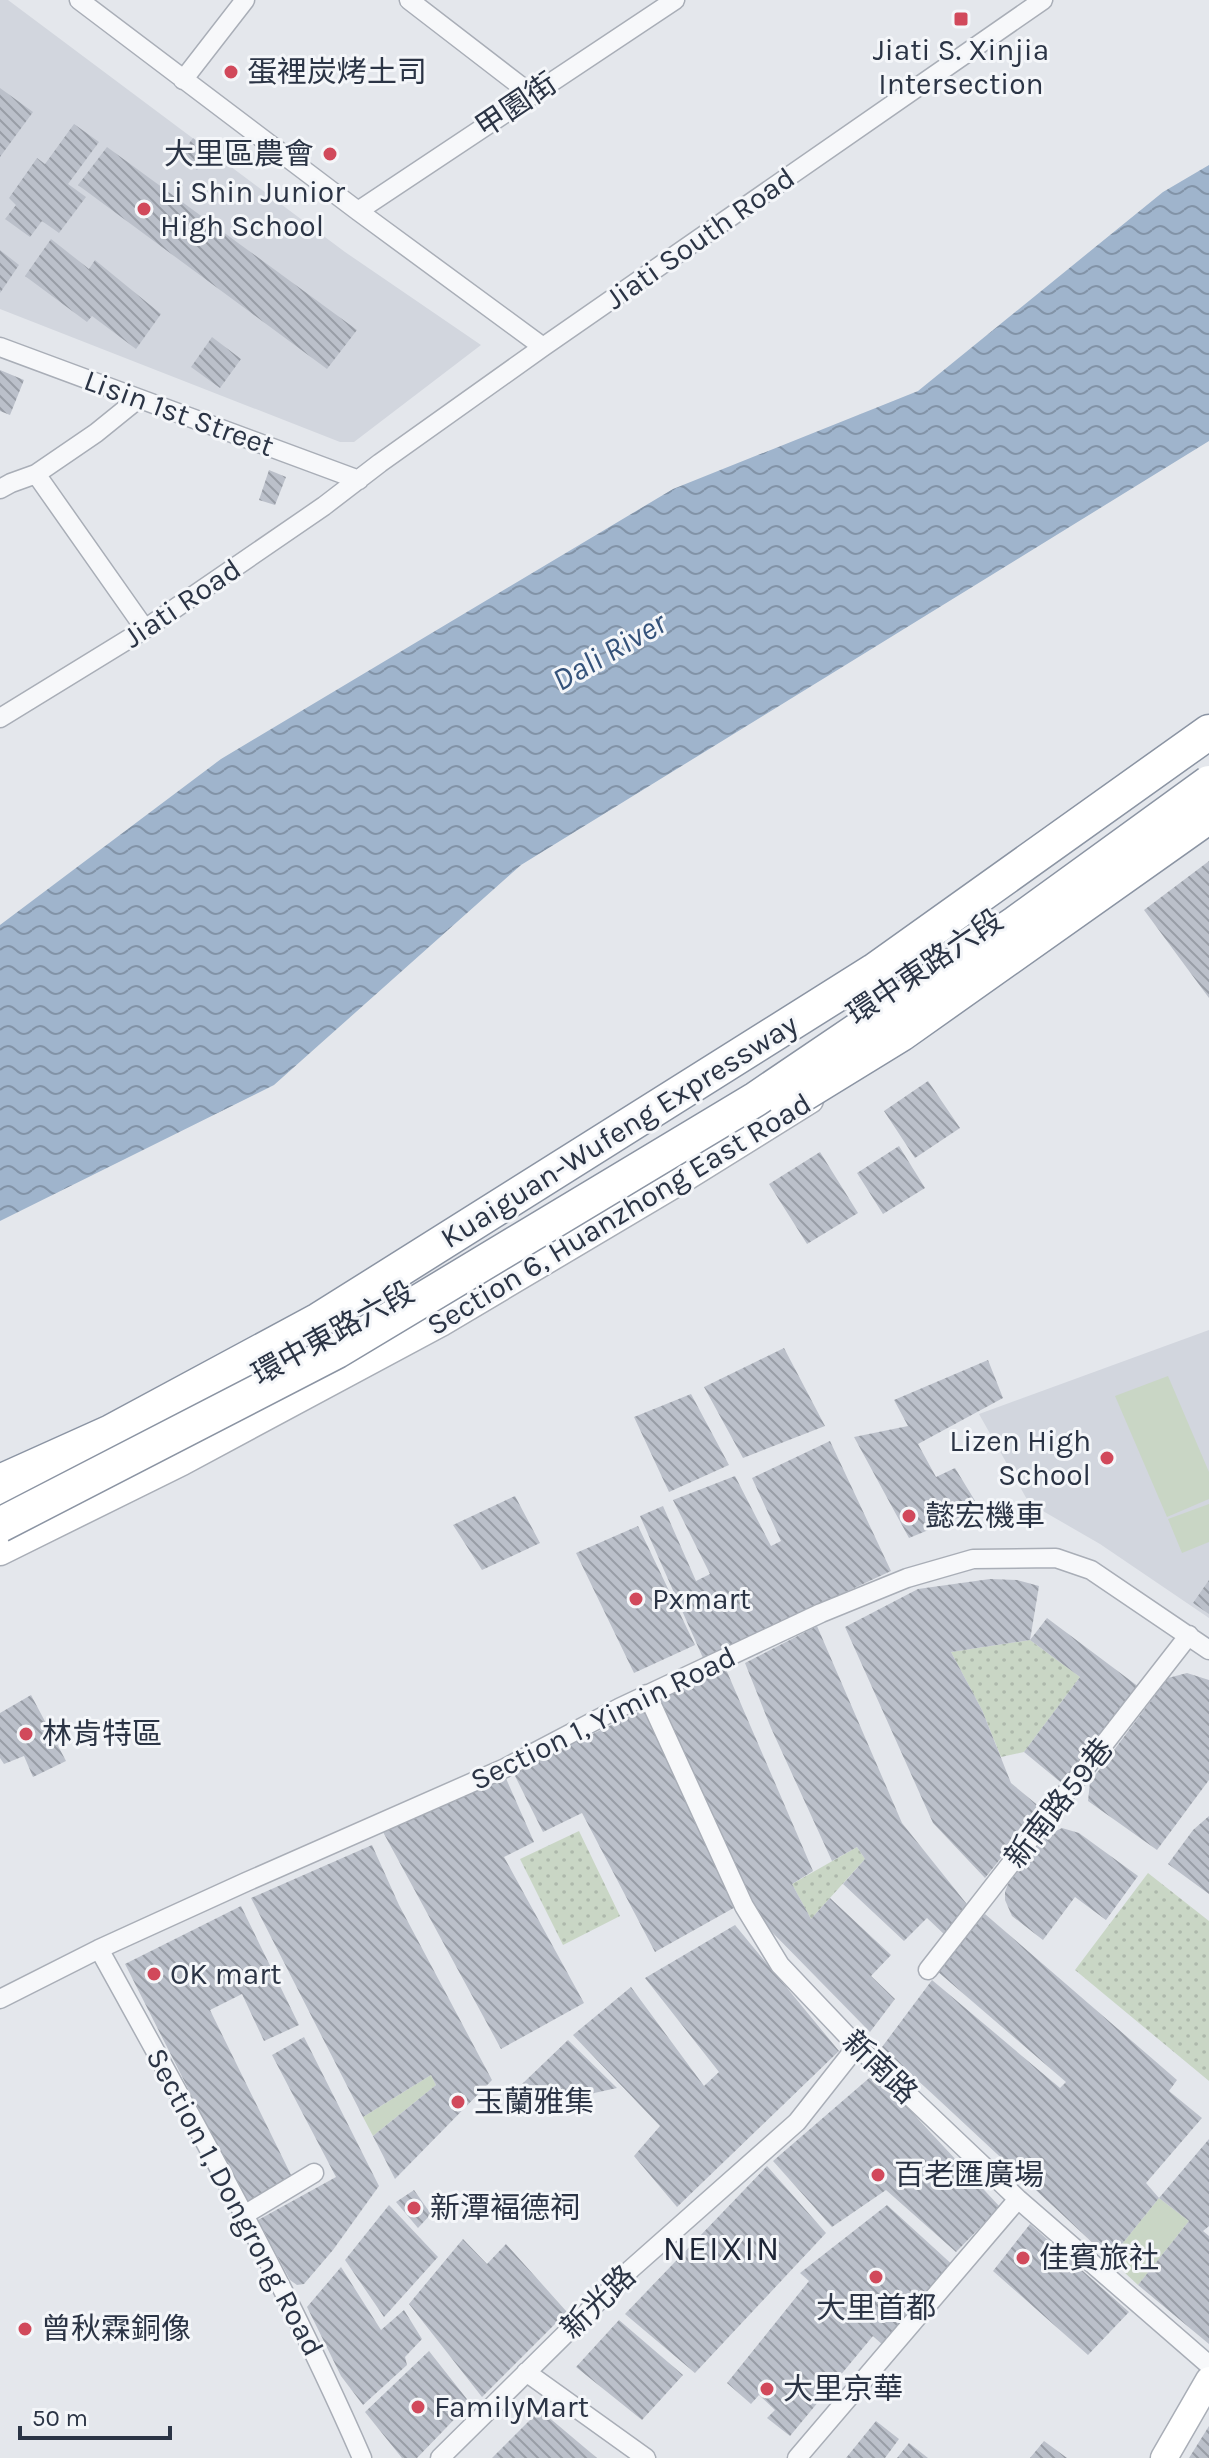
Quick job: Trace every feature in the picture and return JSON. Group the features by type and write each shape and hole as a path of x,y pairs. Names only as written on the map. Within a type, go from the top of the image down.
{"highway":[{"name":"Kuaiguan-Wufeng Expressway","path":"0,1482 111,1432 319,1320 874,971 1209,732"},
{"name":"Kuaiguan-Wufeng Expressway","path":"0,1525 337,1351 593,1194 756,1099 1016,923 1209,783"},
{"path":"593,1194 643,1184 714,1149 901,1034 1209,816"}],"street":[{"path":"79,0 543,347"},
{"path":"183,80 245,0"},
{"path":"409,0 531,94"},
{"name":"甲園街","path":"358,211 675,0"},
{"name":"Jiati South Road","path":"359,480 543,347 1043,0"},
{"name":"Lisin 1st Street","path":"0,347 359,480"},
{"path":"0,489 36,474 96,433 138,399"},
{"path":"36,474 145,629"},
{"name":"Jiati Road","path":"0,718 145,629 359,480"},
{"name":"環中東路六段","path":"0,1502 113,1451 331,1337 749,1088 1004,913 1209,764"},
{"name":"Section 6, Huanzhong East Road","path":"0,1552 182,1462 441,1323 675,1184 876,1059 1065,931 1209,828"},
{"path":"848,1020 876,1059"},
{"name":"Section 1, Yimin Road","path":"0,1999 99,1949 505,1768 647,1694 821,1613 907,1578 973,1559 1056,1558 1091,1570 1209,1650"},
{"name":"新南路59巷","path":"928,1970 1189,1635"},
{"name":"新南路","path":"647,1694 744,1906 780,1965 857,2046 1018,2199 1209,2365"},
{"name":"Section 1, Dongrong Road","path":"99,1949 244,2215 322,2366 362,2458"},
{"name":"新光路","path":"440,2458 631,2269 797,2122 857,2046"},
{"path":"244,2215 314,2173"},
{"path":"797,2458 1018,2199"},
{"path":"526,2372 646,2458"},
{"path":"1164,2458 1209,2380"}],"shaded area":[{"name":"Li Shin Junior High School","path":"0,0 8,0 345,252 481,345 354,442 340,442 0,309"},
{"name":"Lizen High School","path":"1209,1330 1209,1618 1100,1544 1029,1503 979,1414"}],"green space":[{"path":"1168,1376 1209,1472 1209,1499 1167,1517 1115,1396"},
{"path":"1209,1504 1209,1542 1182,1553 1168,1519"},
{"path":"1030,1640 1080,1677 1024,1752 1001,1757 982,1710 951,1652"},
{"path":"579,1831 620,1916 563,1945 520,1859"},
{"path":"857,1847 865,1859 811,1919 792,1884"},
{"path":"1148,1873 1209,1921 1209,2081 1075,1970"},
{"path":"431,2075 436,2085 373,2136 363,2117"},
{"path":"1159,2198 1189,2221 1138,2285 1110,2259"}],"water":[{"name":"Dali River","path":"1209,165 1209,441 521,865 274,1085 0,1221 0,925 221,759 673,489 918,391 1163,192"}],"building":[{"path":"0,88 33,112 0,157"},
{"path":"74,124 99,142 68,184 86,197 59,233 42,221 30,237 5,219 16,205 9,198 37,158 45,164"},
{"path":"193,138 211,151 197,170 179,157"},
{"path":"107,147 357,330 327,369 78,185"},
{"path":"51,239 89,269 95,260 161,314 136,349 92,316 87,322 25,276"},
{"path":"0,250 19,265 0,293"},
{"path":"212,337 241,359 220,388 191,367"},
{"path":"0,370 24,380 10,415 0,411"},
{"path":"269,470 286,477 275,505 259,500"},
{"path":"1209,861 1209,998 1144,910"},
{"path":"928,1081 960,1128 915,1158 884,1111"},
{"path":"899,1146 925,1188 883,1214 857,1173"},
{"path":"820,1152 858,1213 807,1244 769,1184"},
{"path":"784,1348 825,1426 743,1458 704,1387"},
{"path":"988,1360 1003,1398 918,1444 936,1477 955,1468 980,1509 909,1538 854,1437 908,1426 894,1400"},
{"path":"691,1394 729,1465 669,1492 634,1417"},
{"path":"830,1441 891,1571 703,1658 640,1516 663,1506 696,1581 710,1574 673,1500 735,1476 771,1546 781,1541 752,1478"},
{"path":"515,1496 540,1543 482,1570 453,1525"},
{"name":"Pxmart","path":"638,1526 695,1645 634,1673 576,1553"},
{"path":"990,1579 1017,1580 1039,1586 1030,1640 951,1652 982,1710 1011,1783 1041,1808 985,1878 933,1823 845,1627 918,1589"},
{"path":"1209,1580 1209,1614 1193,1603"},
{"path":"1047,1618 1139,1687 1064,1785 1024,1752 1080,1677 1030,1640"},
{"path":"817,1626 902,1823 970,1908 946,1936 927,1918 904,1941 843,1884 865,1859 857,1847 832,1861 771,1728 745,1663"},
{"path":"725,1667 813,1871 792,1884 811,1919 830,1898 891,1955 871,1976 895,1999 870,2032 764,1924 656,1701"},
{"path":"1187,1673 1209,1680 1209,1780 1157,1850 1088,1801 1090,1782 1168,1678"},
{"name":"林肯特區","path":"31,1695 66,1761 33,1777 24,1756 4,1764 0,1758 0,1713"},
{"path":"649,1707 739,1905 655,1952 582,1813 543,1832 513,1772"},
{"path":"504,1774 534,1842 504,1857 584,2003 501,2049 383,1832"},
{"path":"1209,1816 1209,1894 1168,1864 1193,1830"},
{"path":"1062,1828 1079,1833 1138,1876 1106,1920 1075,1897 1043,1940 1012,1916 1005,1892 1046,1836"},
{"path":"372,1845 399,1905 492,2080 395,2179 373,2136 436,2085 431,2075 363,2117 251,1898"},
{"path":"241,1906 299,2025 264,2041 242,1994 210,2010 293,2179 247,2205 125,1964"},
{"path":"985,1914 1177,2080 1169,2091 1202,2118 1146,2183 1159,2198 1110,2259 882,2047 932,1980 1060,2088 1066,2082 937,1971"},
{"path":"735,1925 839,2051 677,2207 634,2156 660,2126 573,2035 631,1987 704,2086 719,2072 645,1978"},
{"path":"304,2037 379,2186 333,2250 304,2284 297,2285 290,2280 258,2220 336,2177 272,2055"},
{"path":"568,2040 617,2088 558,2101 521,2085"},
{"name":"百老匯廣場","path":"875,2073 1000,2207 956,2252 886,2190 832,2227 773,2161"},
{"path":"1209,2139 1209,2226 1203,2231 1209,2236 1209,2344 1138,2285 1189,2221 1159,2198"},
{"path":"767,2166 826,2233 695,2373 625,2314"},
{"name":"新潭褔德祠","path":"414,2190 431,2214 418,2228 396,2202"},
{"path":"389,2205 438,2257 384,2317 345,2260"},
{"path":"887,2205 956,2268 883,2345 873,2336 790,2436 767,2418 775,2410 759,2395 751,2404 727,2383 809,2281 800,2273"},
{"path":"1030,2224 1129,2312 1088,2355 993,2271"},
{"path":"463,2239 487,2264 506,2244 567,2312 482,2397 409,2304"},
{"path":"341,2267 381,2330 404,2310 422,2339 405,2357 407,2365 363,2405 341,2376 307,2307"},
{"path":"619,2320 683,2375 642,2420 576,2367"},
{"name":"FamilyMart","path":"429,2351 470,2403 417,2458 402,2458 365,2412"},
{"path":"540,2410 597,2458 492,2458"},
{"path":"876,2421 899,2439 885,2458 846,2458"},
{"path":"1209,2426 1209,2458 1189,2458"},
{"path":"1044,2441 1067,2458 1030,2458"},
{"path":"909,2443 928,2458 897,2458"}],"place":[{"name":"Jiati S. Xinjia Intersection","path":"961,19"},
{"name":"蛋裡炭烤土司","path":"231,72"},
{"name":"大里區農會","path":"330,154"},
{"name":"Li Shin Junior High School","path":"144,209"},
{"name":"Lizen High School","path":"1107,1458"},
{"name":"懿宏機車","path":"909,1516"},
{"name":"Pxmart","path":"636,1599"},
{"name":"林肯特區","path":"26,1734"},
{"name":"OK mart","path":"154,1974"},
{"name":"玉蘭雅集","path":"458,2102"},
{"name":"百老匯廣場","path":"878,2175"},
{"name":"新潭褔德祠","path":"414,2208"},
{"name":"佳賓旅社","path":"1023,2258"},
{"name":"大里首都","path":"876,2277"},
{"name":"曾秋霖銅像","path":"25,2329"},
{"name":"大里京華","path":"767,2389"},
{"name":"FamilyMart","path":"418,2407"}],"district":[{"name":"NEIXIN","path":"722,2248"}]}
